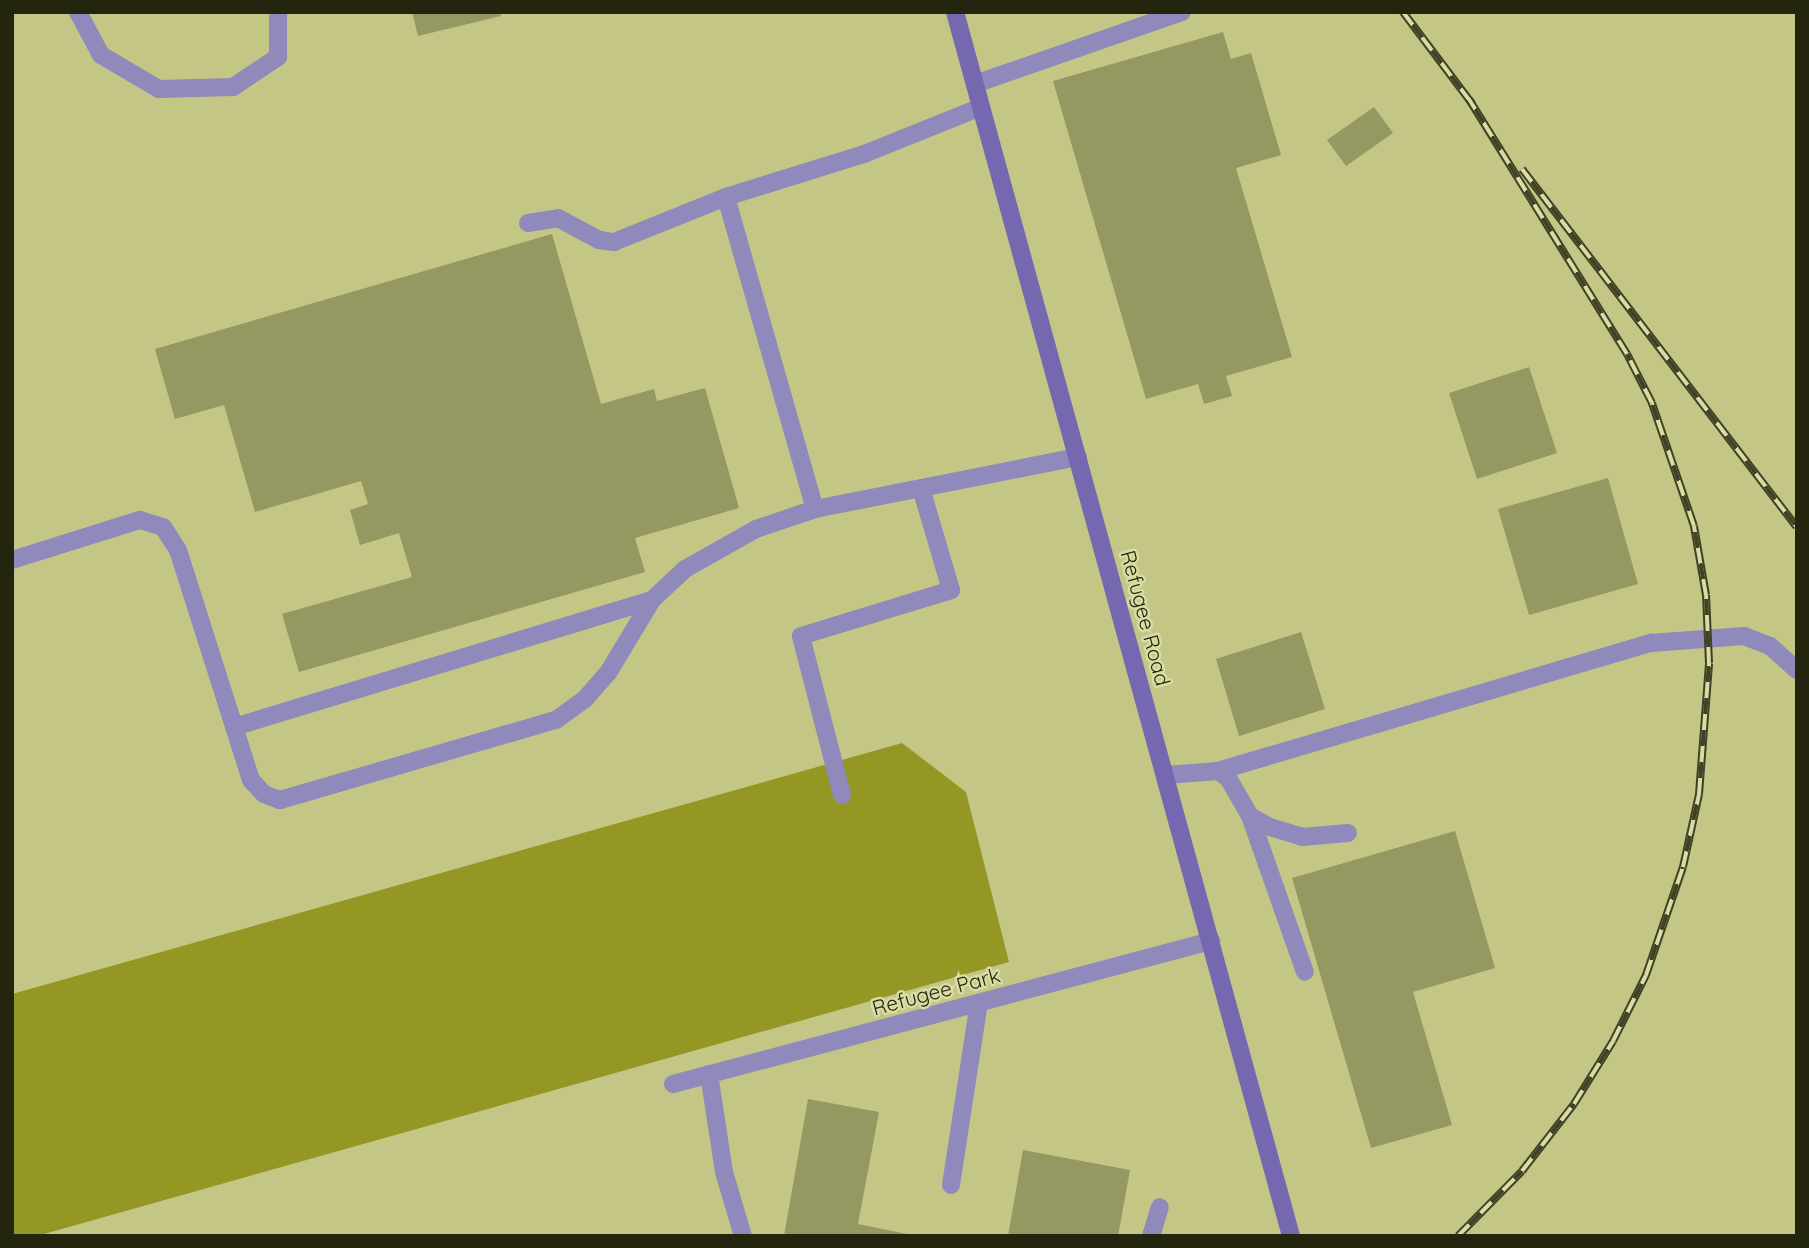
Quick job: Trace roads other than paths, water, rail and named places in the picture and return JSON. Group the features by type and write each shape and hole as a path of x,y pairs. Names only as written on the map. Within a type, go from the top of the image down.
{"main road":[{"name":"Refugee Road","path":"955,12 1292,1236"}],"street":[{"path":"78,12 101,55 159,89 233,88 278,57 278,12"},
{"path":"975,84 1182,12"},
{"path":"528,223 558,218 599,240 614,242 726,197 864,155 981,107"},
{"path":"726,197 815,509"},
{"path":"12,560 140,520 163,527 178,550 251,780 264,794 281,800 556,720 585,699 608,673 652,600 706,555 756,530 815,509 1078,457"},
{"path":"842,795 801,636 951,590 922,488"},
{"path":"234,727 652,600"},
{"path":"1166,775 1218,771 1651,643 1744,636 1770,646 1797,670"},
{"path":"1218,771 1228,778 1250,816 1305,972"},
{"path":"1250,816 1302,837 1348,833"},
{"name":"Refugee Park","path":"673,1084 1211,941"},
{"path":"951,1185 979,1003"},
{"path":"709,1074 724,1172 743,1236"},
{"path":"1151,1236 1160,1207"}],"railway":[{"path":"1403,12 1473,105"},
{"path":"1458,1236 1522,1171 1574,1104 1613,1041 1646,975 1683,867 1699,794 1709,663 1706,595 1694,526 1652,403 1627,354 1469,99"},
{"path":"1522,169 1797,527"}]}
